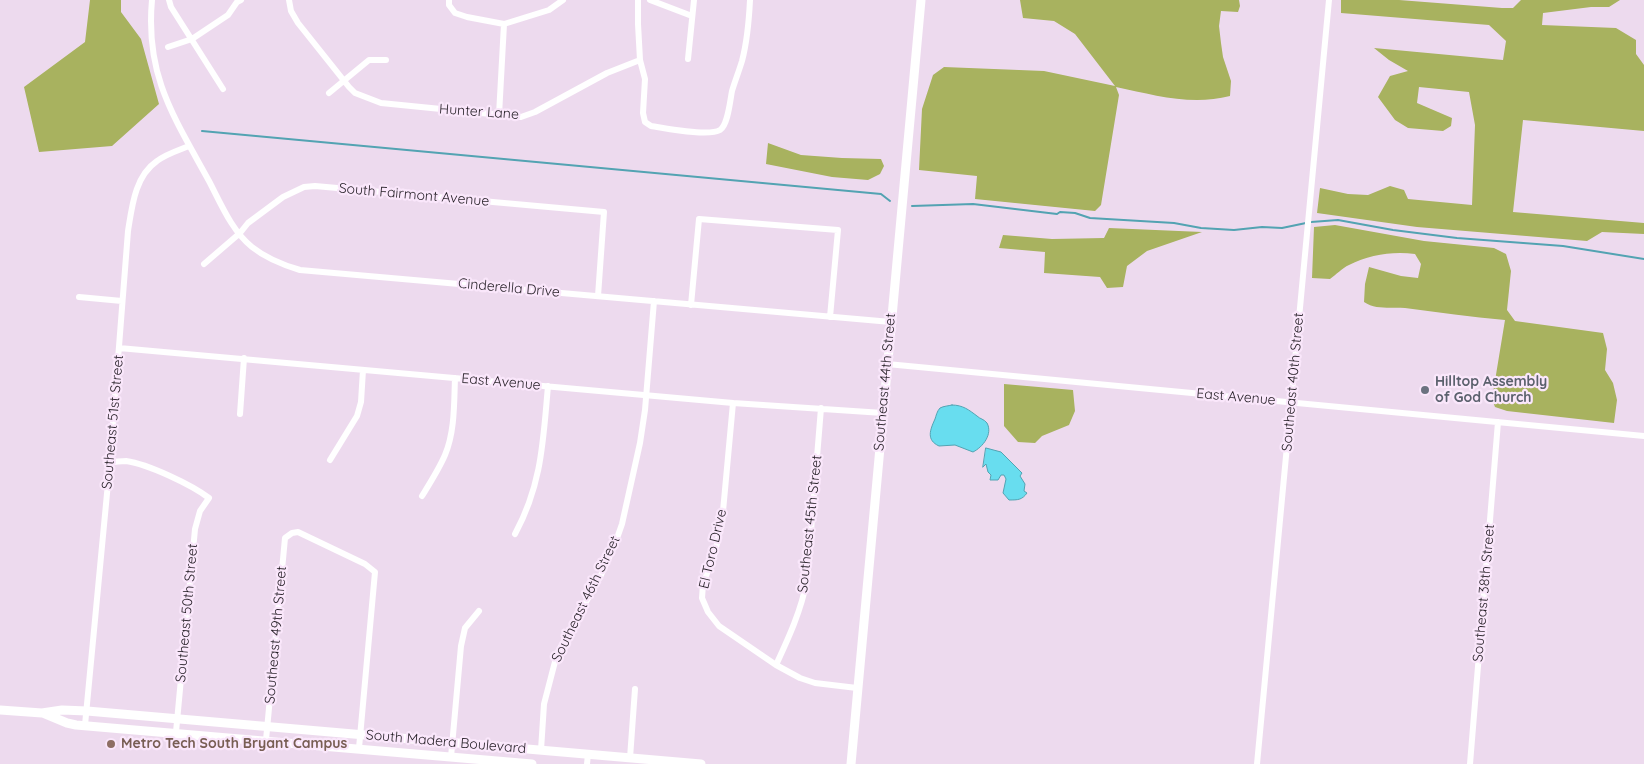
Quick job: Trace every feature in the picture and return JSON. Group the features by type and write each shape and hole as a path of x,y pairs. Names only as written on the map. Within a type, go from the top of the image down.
{"street":[{"name":"Cinderella Drive","path":"152,0 150,18 152,50 159,82 172,115 232,224 251,246 282,265 300,270 891,322"},
{"path":"169,0 171,7 223,88"},
{"name":"Hunter Lane","path":"289,0 294,17 298,23 355,93 381,103 499,116 528,115 607,73 640,60"},
{"path":"449,0 448,5 455,13 504,24 550,10 563,0"},
{"path":"638,0 640,60 645,79 643,113 645,122 651,126 707,133 724,127 742,60 748,28 750,0"},
{"path":"650,0 692,16"},
{"path":"688,59 694,0"},
{"name":"Southeast 44th Street","path":"851,764 921,0"},
{"name":"Southeast 40th Street","path":"1257,764 1329,0"},
{"path":"168,47 192,39 228,15 238,1"},
{"path":"499,116 504,24"},
{"path":"329,94 369,60 386,60"},
{"name":"Southeast 51st Street","path":"85,725 110,462 128,231 133,202 138,185 157,161 189,146"},
{"name":"South Fairmont Avenue","path":"204,264 240,234 248,223 283,197 294,191 310,187 604,212 598,296"},
{"path":"691,305 699,219 838,230 830,317"},
{"path":"79,298 122,300"},
{"name":"Southeast 46th Street","path":"541,750 544,704 557,654 601,575 622,524 640,443 654,301"},
{"name":"East Avenue","path":"119,348 733,403 883,413"},
{"path":"240,414 244,358"},
{"name":"East Avenue","path":"887,364 1644,436"},
{"path":"330,460 357,416 361,402 363,370"},
{"path":"422,496 445,454 450,440 453,426 455,378"},
{"path":"515,534 526,513 536,484 541,459 548,386"},
{"name":"El Toro Drive","path":"733,403 722,522 715,552 703,584 702,598 708,612 719,626 776,665 800,678 815,683 857,688"},
{"name":"Southeast 45th Street","path":"776,665 792,631 804,596 807,580 821,408"},
{"name":"Southeast 38th Street","path":"1470,764 1498,422"},
{"name":"Southeast 50th Street","path":"110,462 126,461 144,465 198,489 209,498 200,511 195,529 176,732"},
{"name":"Southeast 49th Street","path":"266,740 285,538 292,533 298,532 365,564 375,572 360,734"},
{"path":"451,757 461,646 465,628 479,611"},
{"path":"630,758 635,689"},
{"name":"South Madera Boulevard","path":"0,710 42,713 62,710 87,711 701,764"},
{"name":"South Madera Boulevard","path":"42,713 67,723 85,725 532,764"},
{"path":"358,748 360,734"},
{"path":"587,764 588,754"}],"green space":[{"path":"90,0 121,0 121,12 141,39 159,104 112,146 39,152 24,87 85,42"},
{"path":"1020,0 1239,0 1238,12 1221,11 1219,26 1223,57 1231,81 1230,96 1215,99 1187,100 1116,87 1119,95 1101,205 1095,211 975,199 977,176 919,170 922,109 933,75 944,67 1044,71 1115,86 1075,34 1054,21 1023,18"},
{"path":"1341,0 1399,0 1513,8 1521,0 1620,0 1609,7 1591,7 1543,13 1542,25 1616,28 1636,40 1636,54 1644,65 1644,131 1523,120 1513,212 1644,223 1644,234 1602,232 1587,241 1417,227 1317,213 1320,188 1348,194 1368,195 1390,186 1404,190 1408,199 1472,205 1475,125 1469,92 1419,87 1417,103 1452,118 1451,126 1443,131 1408,128 1395,120 1378,97 1390,76 1408,71 1389,60 1374,48 1503,60 1506,41 1489,25 1341,13"},
{"path":"768,143 801,155 881,159 884,166 880,174 868,180 832,177 766,164"},
{"path":"1335,225 1424,241 1494,248 1506,254 1511,271 1507,310 1515,321 1603,333 1607,349 1605,370 1613,383 1617,400 1614,423 1507,411 1495,407 1492,399 1505,320 1405,308 1378,307 1364,302 1365,284 1369,267 1401,276 1418,278 1421,264 1415,254 1398,253 1373,256 1346,266 1330,279 1312,278 1314,227"},
{"path":"1109,228 1202,232 1147,251 1127,266 1123,287 1107,288 1100,277 1044,273 1045,252 999,248 1003,235 1052,239 1104,238"},
{"path":"1004,384 1073,390 1075,411 1069,425 1042,436 1035,443 1018,442 1004,426"}],"water":[{"path":"952,405 966,408 985,421 989,427 986,440 973,452 955,445 939,446 932,441 930,434 939,409"},
{"path":"986,448 1001,452 1022,473 1020,476 1025,484 1024,491 1027,493 1023,497 1017,500 1009,500 1003,493 1006,479 1004,475 1001,475 998,480 990,480 991,475 986,464 983,467"}],"waterway":[{"path":"202,131 881,194 890,201"},
{"path":"912,206 973,204 1057,214 1060,212 1075,213 1090,218 1174,223 1201,228 1234,230 1262,227 1282,228 1306,223"},
{"path":"1311,222 1338,220 1393,230 1457,238 1563,246 1644,259"}],"place":[{"name":"Hilltop Assembly of God Church","path":"1425,390"},
{"name":"Metro Tech South Bryant Campus","path":"111,744"}]}
